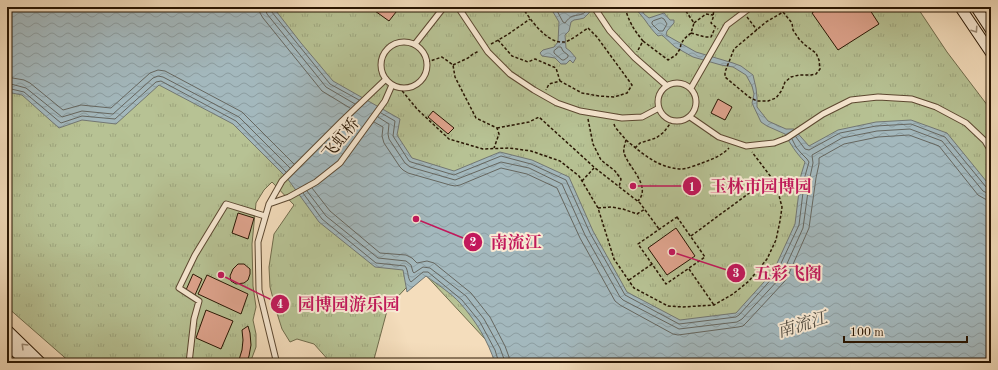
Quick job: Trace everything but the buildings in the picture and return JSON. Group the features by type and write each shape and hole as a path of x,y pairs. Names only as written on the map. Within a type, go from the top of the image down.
{"main road":[{"path":"960,7 991,53"},
{"path":"976,7 991,30"},
{"path":"7,330 41,363"},
{"path":"7,344 28,363"}],"street":[{"path":"415,44 444,7"},
{"path":"458,7 488,52 510,74 557,103 580,112 622,118 642,117 659,108"},
{"path":"594,7 610,31 634,57 666,86"},
{"path":"691,88 727,25 751,7"},
{"path":"400,42 415,44 425,55 427,62 427,69 420,82 414,86 406,88 392,85 386,80 382,72 381,65 382,57 386,50 392,45 400,42"},
{"name":"飞虹桥","path":"278,363 259,290 258,242 269,204 282,181 342,121 386,80"},
{"path":"679,82 686,84 691,88 697,99 694,112 690,117 678,122 666,118 659,108 658,102 659,95 662,90 672,83 679,82"},
{"name":"飞虹桥","path":"269,204 289,197 316,182 340,163 384,101 392,85"},
{"path":"690,117 719,137 746,146 774,143 787,138 823,114 851,100 878,97 912,99 936,107 966,123 985,141 991,151"},
{"path":"189,363 194,319 199,301 179,288 195,255 226,204 265,216"}],"path":[{"path":"522,7 541,31 552,40 558,42 566,42 588,28 597,37 632,85 627,93 614,97 582,93 560,81 549,84 542,95"},
{"path":"633,7 626,11 633,28 643,41 668,60 676,55 684,39 691,33 694,23 706,14 713,15"},
{"path":"683,7 694,23"},
{"path":"714,7 712,23 716,28 723,32"},
{"path":"783,12 792,23 793,30 799,39 816,53 819,60 820,69 816,74 791,77 785,82 782,90 776,98 768,101 757,101 749,97 725,77 725,72 734,49 757,30 766,22 783,12"},
{"path":"743,13 757,30"},
{"path":"453,65 507,35 530,18"},
{"path":"691,33 711,37 716,28"},
{"path":"498,40 512,56 528,62 535,59 556,68 560,81"},
{"path":"634,57 643,41"},
{"path":"427,62 442,57 453,65 455,77 476,118 497,128 529,122 539,117 595,168 638,201 660,229"},
{"path":"399,87 416,109 449,139 483,149 509,148 531,151 560,161 578,176 598,208 614,259 628,281 634,288 668,306 683,308 714,305 733,294 749,281 767,259 776,240 782,207 777,188 771,177 746,146"},
{"path":"587,113 593,144 600,160 615,171 621,179 619,187"},
{"path":"613,117 615,127 626,140 655,163 662,165 682,169 716,158 725,152 735,142"},
{"path":"635,148 640,143 656,138 664,132 672,120"},
{"path":"494,148 499,134 497,128"},
{"path":"626,140 624,154 642,187 642,197 638,201"},
{"path":"582,181 595,168"},
{"path":"691,236 771,177"},
{"path":"598,208 623,208 637,214 645,209"},
{"path":"677,217 691,236 705,257 666,284 638,244 677,217"},
{"path":"628,281 652,264"},
{"path":"689,269 714,305"}],"green space":[{"path":"55,7 917,7 947,52 991,110 991,363 498,353 422,271 388,307 373,363 331,363 314,344 297,339 290,342 282,329 270,287 269,267 274,234 294,205 272,182 264,190 256,203 252,244 253,286 256,307 253,320 256,334 256,347 250,363 71,363 7,307 7,38"}],"water":[{"path":"7,7 273,7 333,81 400,119 397,135 412,158 454,171 500,152 532,160 569,177 593,231 627,292 680,320 736,313 773,272 795,224 801,175 805,162 794,149 785,134 761,122 752,103 754,94 752,86 746,75 733,67 693,57 675,47 662,35 658,36 635,7 640,7 644,14 649,18 664,13 670,20 674,20 674,23 667,31 666,35 696,52 741,66 753,75 756,88 757,107 768,121 786,129 794,129 809,146 838,130 876,122 911,120 947,133 991,187 991,363 495,363 481,332 457,300 426,276 407,292 403,270 375,267 319,222 287,178 233,124 159,85 116,124 82,120 59,128 22,95 7,92"},
{"path":"550,7 592,7 584,18 571,22 569,31 565,35 566,48 576,58 573,63 570,60 566,64 561,64 555,58 542,56 540,53 543,50 554,47 558,42 559,22"}],"place":[{"name":"玉林市园博园","path":"633,186"},
{"name":"南流江","path":"416,219"},
{"name":"五彩飞阁","path":"672,252"},
{"name":"园博园游乐园","path":"221,275"}]}
